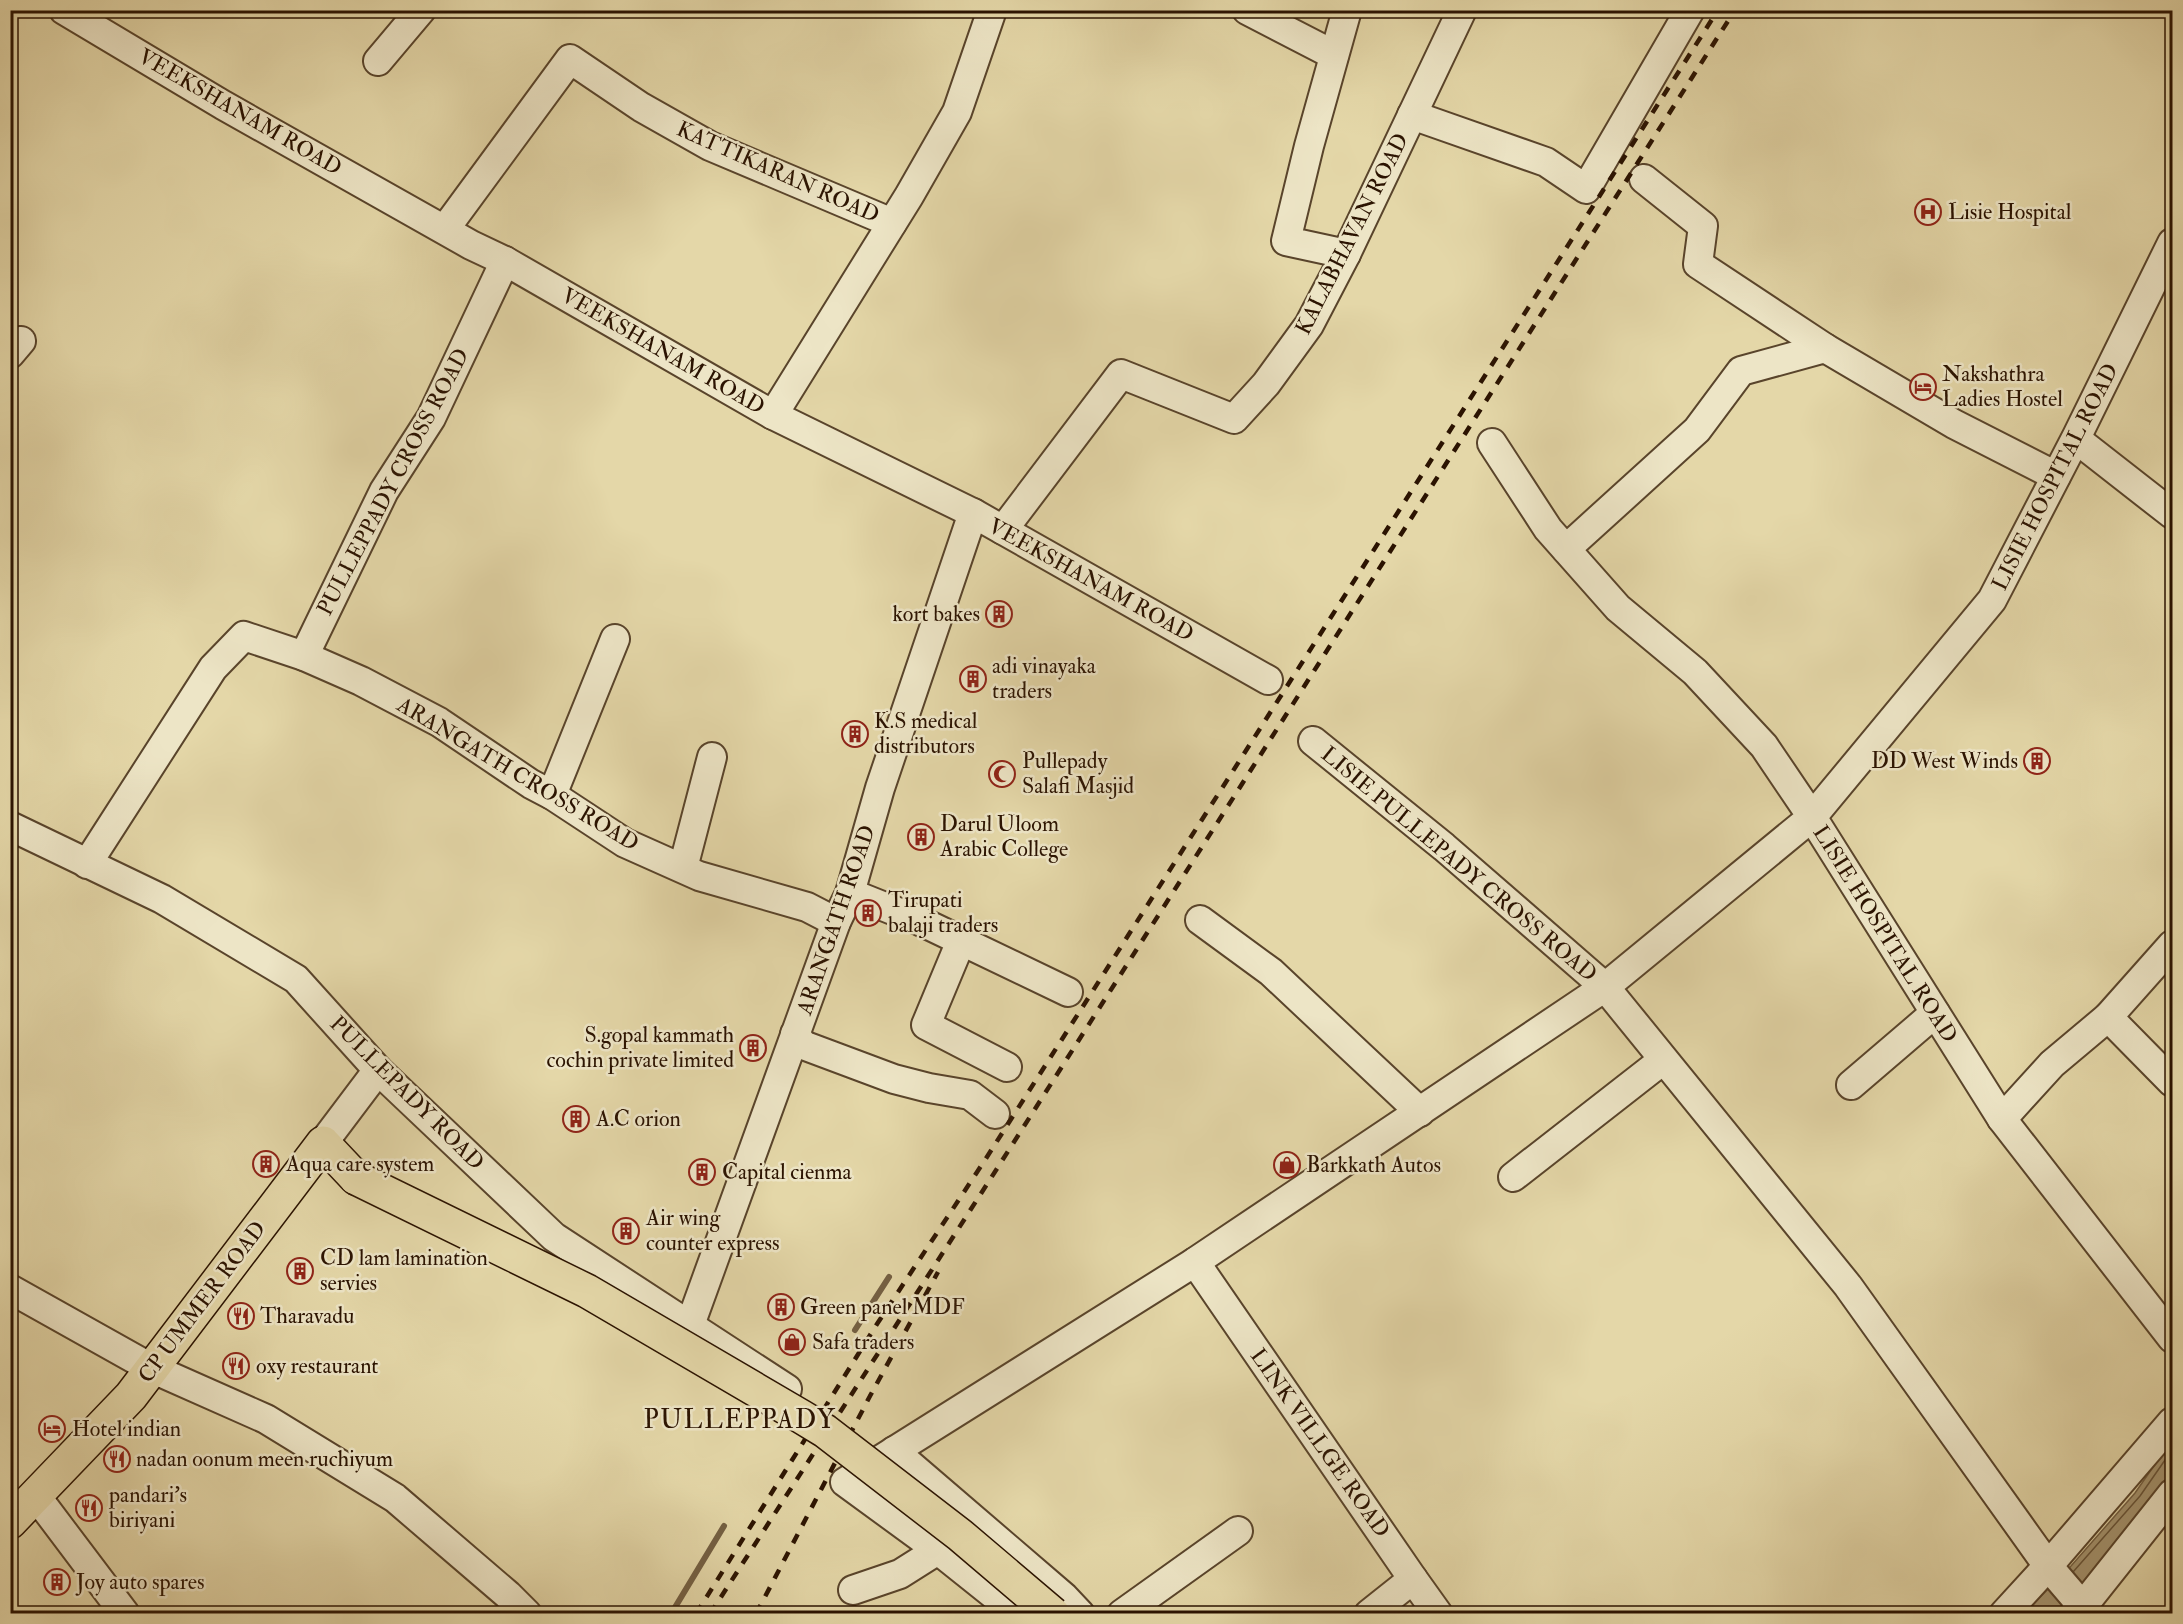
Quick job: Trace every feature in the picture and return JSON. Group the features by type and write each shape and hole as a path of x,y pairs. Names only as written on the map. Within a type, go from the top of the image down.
{"main road":[{"name":"CP UMMER ROAD","path":"10,1522 131,1396 323,1143"},
{"path":"323,1143 356,1178"},
{"path":"302,1170 356,1178 587,1291 802,1417 825,1431 960,1535 1053,1614"}],"street":[{"name":"VEEKSHANAM ROAD","path":"64,10 223,105 471,245 505,261 773,415 973,513 1268,680"},
{"path":"378,61 422,10"},
{"path":"773,415 892,223 957,112 992,10"},
{"path":"1246,10 1334,55"},
{"path":"1346,254 1286,241 1347,10"},
{"name":"KALABHAVAN ROAD","path":"1003,530 1121,374 1234,419 1266,384 1309,325 1346,254 1462,10"},
{"path":"1412,115 1546,162 1586,189 1690,10"},
{"name":"KATTIKARAN ROAD","path":"444,229 570,58 641,107 710,146 892,223"},
{"path":"1644,179 1703,226 1698,264 1825,348 1954,424 2056,476"},
{"name":"LISIE HOSPITAL ROAD","path":"2172,243 2076,439 1992,600 1812,817 2002,1119 2172,1338"},
{"name":"PULLEPPADY CROSS ROAD","path":"304,656 384,490 431,418 505,261"},
{"path":"1566,549 1697,430 1741,371 1825,348"},
{"path":"2076,439 2172,514"},
{"path":"1007,1610 938,1550 844,1482 1196,1262 1605,987 1812,817 1764,746 1695,672 1618,609 1548,529 1492,443"},
{"name":"ARANGATH ROAD","path":"690,1325 836,922 850,893 880,788 973,513"},
{"path":"87,864 213,668 244,636 304,656"},
{"path":"552,795 615,639"},
{"name":"ARANGATH CROSS ROAD","path":"304,656 361,681 439,722 531,784 552,795 625,843 699,876 807,907 836,922"},
{"name":"LISIE PULLEPADY CROSS ROAD","path":"1313,741 1444,847 1605,987 1848,1286 2081,1608"},
{"path":"683,868 712,757"},
{"name":"PULLEPADY ROAD","path":"10,826 162,899 296,979 378,1070 554,1237 787,1389"},
{"path":"850,893 920,921 1068,992"},
{"path":"1200,920 1271,972 1420,1112"},
{"path":"961,941 926,1025 1007,1067"},
{"path":"2002,1119 2052,1064 2108,1017 2172,945"},
{"path":"1851,1085 1935,1013"},
{"path":"2108,1017 2172,1083"},
{"path":"795,1034 803,1045 880,1075 929,1088 970,1095 995,1114"},
{"path":"1513,1178 1663,1060"},
{"name":"CP UMMER ROAD","path":"323,1143 378,1070"},
{"name":"LINK VILLGE ROAD","path":"1196,1262 1438,1614"},
{"path":"10,1289 151,1368 266,1419 395,1498 508,1594 527,1614"},
{"path":"2004,1614 2051,1569 2172,1422"},
{"path":"894,1451 1080,1614"},
{"path":"2081,1608 2172,1494"},
{"path":"36,1496 125,1614"},
{"path":"1122,1614 1238,1531"},
{"path":"853,1590 900,1574 938,1550"},
{"path":"1369,1614 1413,1578"}],"water":[{"path":"2172,1440 2172,1480 2067,1607 2059,1613 2023,1614 2071,1566 2135,1493"}],"waterway":[{"path":"855,1330 889,1277"},
{"path":"671,1614 724,1526"}],"railway":[{"path":"696,1614 877,1324 985,1160 1718,10"},
{"path":"710,1614 991,1178 1735,10"},
{"path":"756,1614 938,1272"}],"place":[{"name":"Lisie Hospital","path":"1928,212"},
{"name":"Nakshathra Ladies Hostel","path":"1923,387"},
{"name":"kort bakes","path":"999,614"},
{"name":"adi vinayaka traders","path":"973,679"},
{"name":"K.S medical distributors","path":"855,734"},
{"name":"DD West Winds","path":"2037,761"},
{"name":"Pullepady Salafi Masjid","path":"1002,774"},
{"name":"Darul Uloom Arabic College","path":"921,837"},
{"name":"Tirupati balaji traders","path":"868,913"},
{"name":"S.gopal kammath cochin private limited","path":"753,1048"},
{"name":"A.C orion","path":"576,1119"},
{"name":"Aqua care system","path":"266,1164"},
{"name":"Barkkath Autos","path":"1287,1165"},
{"name":"Capital cienma","path":"702,1172"},
{"name":"Air wing counter express","path":"626,1231"},
{"name":"CD lam lamination servies","path":"300,1271"},
{"name":"Green panel MDF","path":"781,1307"},
{"name":"Tharavadu","path":"241,1316"},
{"name":"Safa traders","path":"792,1342"},
{"name":"oxy restaurant","path":"236,1366"},
{"name":"Hotel indian","path":"52,1429"},
{"name":"nadan oonum meen ruchiyum","path":"117,1459"},
{"name":"pandari's biriyani","path":"89,1508"},
{"name":"Joy auto spares","path":"57,1582"}],"district":[{"name":"PULLEPPADY","path":"740,1420"}]}
